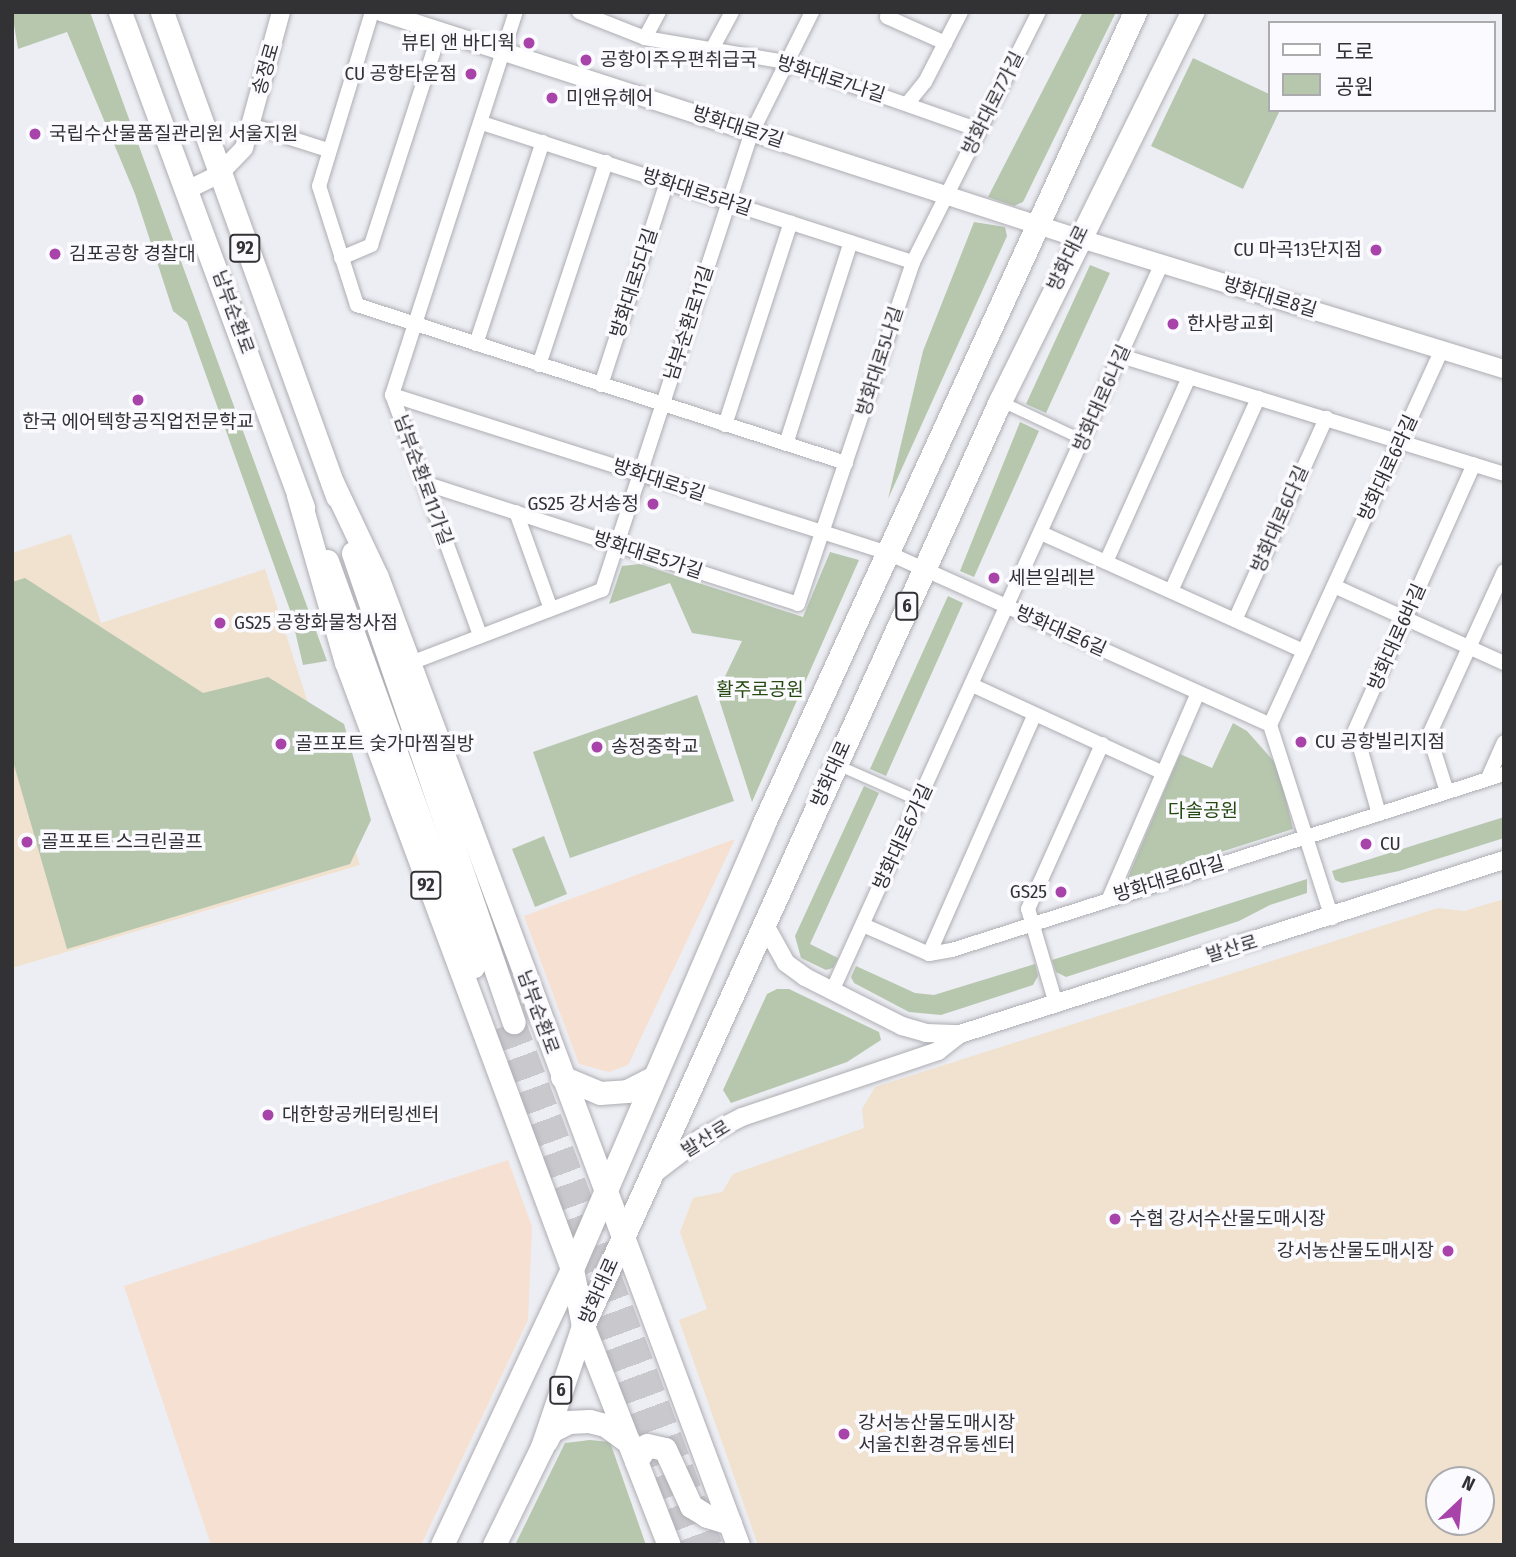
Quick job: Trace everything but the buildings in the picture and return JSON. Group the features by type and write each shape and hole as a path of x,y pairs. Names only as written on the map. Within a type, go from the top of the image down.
{"main road":[{"name":"남부순환로","path":"120,12 189,189 298,495 346,662 572,1269 583,1326 668,1545"},
{"name":"남부순환로","path":"162,12 218,175 332,482 505,1025 343,597 298,495"},
{"name":"방화대로","path":"442,1545 572,1269 606,1182 652,1078 1035,224 1135,12"},
{"name":"방화대로","path":"494,1545 542,1447 583,1326 766,927 835,764 1000,401 1053,287 1192,12"},
{"path":"234,316 265,304"},
{"name":"남부순환로","path":"332,482 377,577 562,1077 606,1182 738,1545"},
{"path":"562,1077 600,1093 627,1091 652,1078"},
{"path":"542,1447 551,1431 569,1422 589,1421 605,1425 633,1452 647,1446 665,1449 691,1506 707,1516 730,1523"}],"street":[{"name":"송정로","path":"189,189 218,175 244,148 281,12"},
{"path":"372,12 319,186 357,305 846,463"},
{"name":"방화대로7길","path":"381,12 1035,224"},
{"name":"남부순환로11가길","path":"480,635 392,395 516,12"},
{"name":"방화대로7나길","path":"579,12 645,38 785,62 979,130"},
{"path":"645,38 659,12"},
{"path":"712,49 732,12"},
{"name":"남부순환로11길","path":"408,664 602,590 752,132 812,12"},
{"path":"889,12 887,17 945,43"},
{"name":"방화대로7나길","path":"907,104 925,82 961,12"},
{"name":"방화대로7가길","path":"946,195 1039,12"},
{"path":"341,258 371,245 440,31"},
{"name":"방화대로5라길","path":"482,123 913,262"},
{"path":"250,125 328,150"},
{"path":"476,344 543,142"},
{"path":"539,365 606,162"},
{"name":"방화대로5다길","path":"601,385 667,182"},
{"name":"방화대로5나길","path":"823,532 913,262 946,195"},
{"path":"725,425 791,222"},
{"name":"방화대로8길","path":"1035,224 1504,369"},
{"path":"786,444 851,242"},
{"name":"방화대로6나길","path":"1008,606 1163,263"},
{"name":"방화대로6라길","path":"1270,725 1442,350"},
{"path":"1121,356 1504,474"},
{"path":"1106,562 1189,377"},
{"name":"방화대로5길","path":"392,395 888,552 925,568"},
{"path":"1171,592 1258,397"},
{"path":"1000,401 1083,440"},
{"name":"방화대로6다길","path":"1235,620 1326,418"},
{"name":"방화대로6바길","path":"1379,814 1355,730 1474,464"},
{"name":"방화대로5가길","path":"424,483 798,604 823,532"},
{"path":"516,512 551,609"},
{"path":"1041,533 1304,651"},
{"name":"방화대로6길","path":"925,568 1270,725"},
{"path":"1447,792 1429,735 1504,571"},
{"path":"1334,586 1504,663"},
{"name":"방화대로6가길","path":"834,989 1008,606"},
{"path":"972,685 1163,773"},
{"path":"1110,896 1198,693"},
{"path":"863,925 929,954 1035,714"},
{"path":"1270,725 1332,918"},
{"path":"1488,778 1504,742"},
{"path":"1056,1004 1028,909 1102,744"},
{"path":"835,764 919,801"},
{"path":"1306,838 1504,774"},
{"name":"방화대로6마길","path":"929,954 1033,924 1110,896 1306,838"},
{"name":"발산로","path":"766,927 786,963 902,1026 926,1033 960,1034 1332,918 1504,860"},
{"name":"발산로","path":"651,1176 701,1138 742,1117 938,1051 960,1034"}],"shaded area":[{"path":"71,534 101,623 265,569 360,865 12,968 12,553"},
{"path":"735,839 628,1065 609,1072 579,1064 524,916"},
{"path":"1504,899 1504,1545 758,1545 679,1320 707,1309 680,1232 693,1198 722,1192 733,1174 864,1128 862,1109 875,1087 1438,908 1464,911"},
{"path":"508,1160 532,1227 528,1320 421,1545 211,1545 124,1286"}],"green space":[{"path":"12,12 90,12 327,661 303,665 290,610 187,322 173,311 135,194 67,32 18,49"},
{"path":"1083,12 1116,12 1023,202 1014,206 988,197"},
{"path":"1193,58 1268,94 1268,112 1279,112 1243,189 1151,146"},
{"path":"974,222 1005,227 1007,236 888,499 923,351"},
{"path":"1090,265 1110,273 1046,413 1026,404"},
{"path":"1020,422 1039,431 974,577 960,571"},
{"name":"활주로공원","path":"830,552 859,560 752,802 717,693 742,641 692,633 670,583 609,604 622,566 640,564 803,617"},
{"path":"25,578 203,693 268,677 344,724 371,820 350,864 67,949 12,758 12,582"},
{"path":"948,596 963,603 886,776 870,769"},
{"path":"697,695 734,801 570,858 533,752"},
{"name":"다솔공원","path":"1233,723 1247,731 1278,766 1293,829 1126,882 1180,754 1212,768"},
{"path":"864,786 879,793 810,944 838,958 833,968 826,970 801,958 795,936"},
{"path":"1504,817 1504,838 1399,871 1342,883 1335,880 1332,871"},
{"path":"544,836 567,894 535,907 512,849"},
{"path":"1307,879 1307,893 1270,905 1239,921 1066,977 1056,972 1052,960"},
{"path":"1035,964 1038,976 1033,985 941,1015 909,1012 854,983 851,977 856,966 915,993 934,995"},
{"path":"777,989 789,989 879,1032 881,1040 847,1062 731,1103 723,1090 767,994"},
{"path":"590,1440 610,1442 646,1545 515,1545 565,1443"}],"tunnel":[{"path":"514,1022 711,1545"},
{"path":"495,1029 690,1545"}],"place":[{"name":"뷰티 앤 바디웍","path":"529,43"},
{"name":"공항이주우편취급국","path":"586,60"},
{"name":"CU 공항타운점","path":"471,74"},
{"name":"미앤유헤어","path":"552,98"},
{"name":"국립수산물품질관리원 서울지원","path":"35,134"},
{"name":"CU 마곡13단지점","path":"1376,250"},
{"name":"김포공항 경찰대","path":"55,254"},
{"name":"한사랑교회","path":"1173,324"},
{"name":"한국 에어텍항공직업전문학교","path":"138,400"},
{"name":"GS25 강서송정","path":"653,504"},
{"name":"세븐일레븐","path":"994,578"},
{"name":"GS25 공항화물청사점","path":"220,623"},
{"name":"CU 공항빌리지점","path":"1301,742"},
{"name":"골프포트 숯가마찜질방","path":"281,744"},
{"name":"송정중학교","path":"597,747"},
{"name":"골프포트 스크린골프","path":"27,842"},
{"name":"CU","path":"1366,844"},
{"name":"GS25","path":"1061,892"},
{"name":"대한항공캐터링센터","path":"268,1115"},
{"name":"수협 강서수산물도매시장","path":"1115,1219"},
{"name":"강서농산물도매시장","path":"1448,1251"},
{"name":"강서농산물도매시장 서울친환경유통센터","path":"844,1434"}]}
